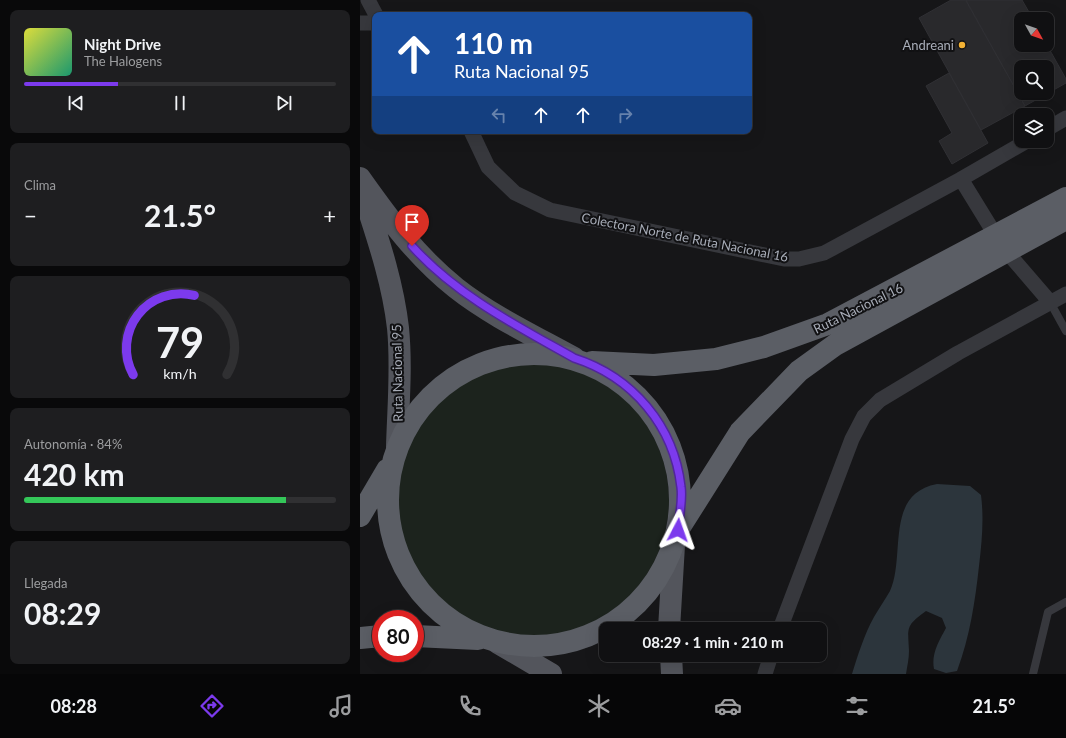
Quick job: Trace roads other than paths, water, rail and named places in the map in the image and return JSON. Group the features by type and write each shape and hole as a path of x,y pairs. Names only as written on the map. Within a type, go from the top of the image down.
{"highway":[{"name":"Ruta Nacional 16","path":"424,637 490,641 542,648 585,639 624,617 654,585 676,538 740,432 799,371 835,345 1001,244 1066,198"},
{"name":"Ruta Nacional 16","path":"360,516 419,410 450,380 489,360 531,353 579,360 654,365 716,360 764,347 828,324 1001,244 1066,219"},
{"name":"Ruta Nacional 16","path":"579,360 622,381 652,411 672,447 681,488 676,538"},
{"name":"Ruta Nacional 16","path":"395,455 387,505 395,548 414,587 445,618 490,641"},
{"path":"360,638 372,637"}],"main road":[{"path":"360,178 393,225 421,256 457,288 502,317 579,360"},
{"name":"Ruta Nacional 95","path":"360,183 389,278 398,328 399,382 395,455"},
{"path":"670,622 676,538"},
{"path":"490,641 551,674"},
{"path":"671,662 672,674"}],"street":[{"path":"368,0 374,12"},
{"path":"360,23 372,23"},
{"path":"1054,125 1066,118"},
{"name":"Colectora Norte de Ruta Nacional 16","path":"472,134 488,167 515,193 550,210 784,259 799,259 824,253 961,179 1015,148"},
{"path":"961,179 1001,244 1050,302"},
{"path":"783,622 852,439 864,416 880,400 958,353 1066,294"},
{"path":"765,674 769,662"}],"lane":[{"path":"1050,302 1066,331"},
{"path":"1033,674 1048,612 1066,602"}],"place":[{"name":"Andreani","path":"962,45"}]}
